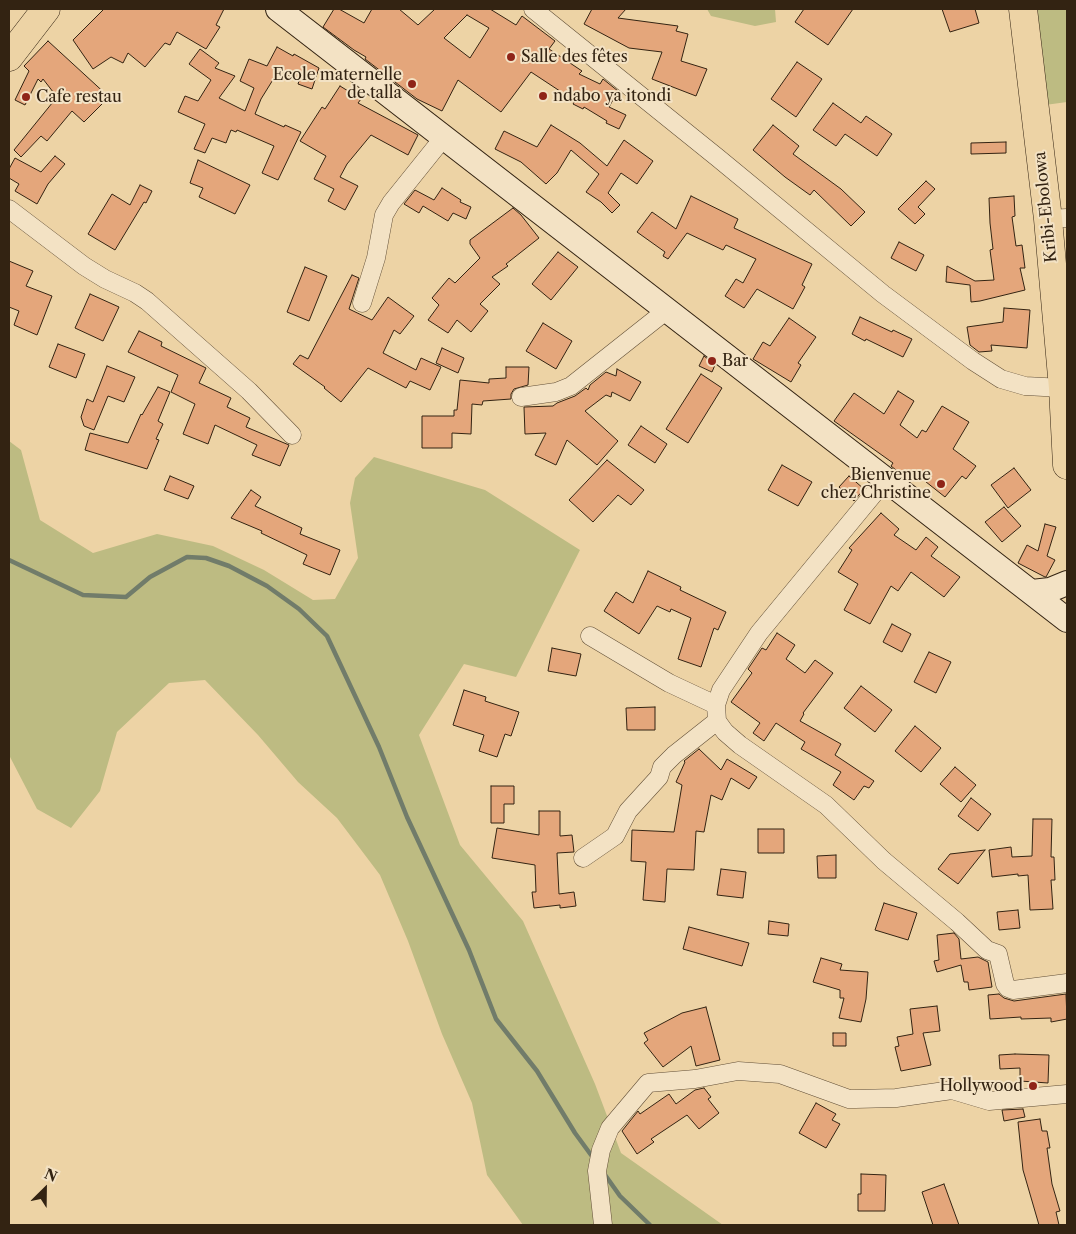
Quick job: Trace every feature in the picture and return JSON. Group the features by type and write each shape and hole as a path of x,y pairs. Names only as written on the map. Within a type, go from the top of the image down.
{"highway":[{"path":"9,57 46,9"},
{"name":"Kribi-Ebolowa","path":"1023,9 1058,219 1067,465"}],"street":[{"path":"278,9 1067,620"},
{"path":"534,9 883,294 973,361 1000,378 1025,386 1063,388"},
{"path":"362,303 376,258 384,215 391,203 444,137"},
{"path":"9,209 84,266 147,301 249,391 292,435"},
{"path":"521,397 556,392 571,386 667,310"},
{"path":"584,858 615,836 628,811 659,777 662,767 716,713 722,690 759,633 886,479"},
{"path":"1032,592 1050,590 1067,582"},
{"path":"590,636 716,713 725,732 740,745 826,805 884,861 988,950 998,954 1005,984 1008,988 1013,990 1067,983"},
{"path":"603,1225 597,1171 601,1150 610,1128 648,1083 695,1079 738,1071 780,1074 849,1099 896,1098 952,1090 989,1101 1067,1094"}],"shaded area":[{"path":"707,9 775,9 776,22 755,26 711,16"},
{"path":"1034,9 1067,9 1067,102 1045,105"},
{"path":"9,441 21,450 40,520 93,553 157,534 213,546 264,570 313,600 335,599 358,558 350,503 355,478 374,457 485,490 580,550 516,677 464,664 419,735 460,845 523,921 595,1084 621,1153 723,1225 523,1225 487,1175 472,1103 442,1034 408,941 380,875 337,818 298,782 258,735 205,680 169,683 117,732 100,791 71,828 37,809 9,755"}],"building":[{"path":"104,9 224,9 216,25 220,27 206,49 177,32 170,45 165,43 145,67 128,53 123,63 111,57 93,69 73,40"},
{"path":"334,9 339,9 364,23 372,9 399,9 418,25 435,9 490,9 516,25 522,16 555,41 549,49 582,71 579,74 600,84 603,79 618,91 609,107 626,115 619,129 606,123 607,121 584,107 583,109 573,104 575,101 531,72 501,112 458,80 442,111 417,99 395,82 396,80 365,59 366,57 323,27","holes":["467,15 489,28 470,58 444,38"]},
{"path":"592,9 626,9 618,18 678,26 676,31 688,34 681,61 707,69 696,96 652,79 662,52 629,48 584,24"},
{"path":"804,9 853,9 828,45 795,22"},
{"path":"942,9 975,9 979,23 950,32"},
{"path":"48,41 109,97 84,122 72,111 47,141 41,136 21,157 14,150 57,97 43,79 41,82 38,79 25,105 15,100 29,71 24,66"},
{"path":"277,47 319,68 312,89 298,84 299,81 279,70 261,99 255,114 284,127 285,125 301,132 278,180 262,173 274,146 237,130 236,132 231,130 226,143 212,138 205,153 194,149 205,124 178,112 185,96 198,101 211,80 189,64 200,49 219,63 215,68 235,76 219,98 245,111 254,88 240,81 249,59 267,66"},
{"path":"797,62 822,79 796,117 771,99"},
{"path":"340,86 361,99 358,103 418,135 408,155 371,135 347,164 340,177 358,186 345,210 328,201 334,189 314,179 326,156 300,141 322,107 325,109"},
{"path":"833,103 861,123 866,116 892,134 877,156 845,134 836,146 813,130"},
{"path":"551,125 580,143 607,166 624,140 653,161 637,184 621,173 608,193 620,205 612,213 601,202 586,192 599,174 571,150 557,173 546,184 521,162 495,149 504,131 537,147"},
{"path":"773,125 799,146 793,154 841,189 865,212 851,226 814,190 810,195 753,150"},
{"path":"1006,142 1006,153 971,154 971,143"},
{"path":"55,156 65,164 48,184 37,204 15,191 19,184 9,178 9,169 15,158 41,172"},
{"path":"198,160 250,185 235,214 199,197 203,188 190,183"},
{"path":"926,181 935,189 918,207 925,214 915,224 898,209"},
{"path":"140,185 152,191 115,250 88,234 112,194 130,205"},
{"path":"442,188 461,200 460,202 471,207 466,219 453,213 448,221 423,206 419,213 404,204 415,190 434,200"},
{"path":"691,196 738,219 734,228 812,264 802,285 805,287 793,309 757,289 744,308 725,296 736,279 743,283 756,259 726,245 723,250 687,233 668,259 663,256 665,252 637,232 652,212 676,229"},
{"path":"1014,196 1015,216 1012,217 1016,246 1022,245 1025,268 1020,268 1025,290 971,302 970,285 946,282 947,266 975,281 994,280 990,250 993,249 989,198"},
{"path":"513,208 539,238 506,264 508,266 492,277 500,284 480,304 488,311 471,332 457,320 448,333 428,320 439,305 432,298 449,278 455,283 480,258 470,244 470,240"},
{"path":"899,242 924,255 916,271 891,258"},
{"path":"558,252 578,267 551,300 532,284"},
{"path":"9,261 33,271 26,286 52,296 37,335 14,325 19,311 9,307"},
{"path":"305,267 327,276 309,321 287,312"},
{"path":"352,275 359,278 349,309 372,320 388,297 414,316 400,334 394,330 383,353 416,370 421,358 441,367 430,390 410,381 406,388 368,368 341,402 325,387 293,364 300,355 308,359"},
{"path":"90,294 119,307 103,341 75,328"},
{"path":"1004,308 1030,310 1027,348 991,345 992,351 979,352 970,345 967,327 1003,322"},
{"path":"860,317 912,339 903,357 852,334"},
{"path":"789,318 816,337 798,363 801,365 791,382 753,359 763,342 770,346"},
{"path":"543,323 572,341 556,369 526,351"},
{"path":"139,331 162,342 161,346 206,368 199,383 231,398 227,407 250,418 246,427 289,445 280,466 252,455 257,445 215,425 208,444 183,434 195,404 171,392 178,375 128,352"},
{"path":"58,344 85,354 76,378 49,367"},
{"path":"442,348 464,358 458,373 436,363"},
{"path":"704,356 715,365 712,372 699,366"},
{"path":"107,366 135,377 124,402 108,396 94,430 84,426 81,417 87,399 93,402"},
{"path":"506,367 529,367 528,385 514,389 511,399 483,401 482,405 472,404 471,434 452,433 452,448 422,448 422,416 454,416 454,410 457,410 460,380 489,383 489,379 506,378"},
{"path":"617,369 641,382 630,401 612,392 611,397 606,395 585,411 618,441 597,465 567,440 556,465 535,455 546,433 525,434 524,407 553,406 575,396 586,388 588,390 590,385 606,372 616,376"},
{"path":"701,374 722,388 688,443 666,429"},
{"path":"158,387 170,392 158,421 163,424 156,439 159,440 147,469 85,450 90,433 128,443 141,414"},
{"path":"898,391 914,401 900,425 917,438 922,430 926,432 942,406 969,422 953,449 976,466 966,479 962,476 945,497 911,470 906,478 891,466 893,463 834,421 854,393 884,414"},
{"path":"641,426 667,444 655,463 628,445"},
{"path":"607,460 644,490 631,505 618,495 593,522 569,500"},
{"path":"782,465 812,482 798,506 768,490"},
{"path":"1014,468 1031,490 1008,508 991,485"},
{"path":"170,476 194,486 188,499 164,490"},
{"path":"849,476 864,489 854,501 839,487"},
{"path":"251,490 261,497 255,506 302,528 300,534 340,550 330,575 303,564 307,555 261,533 262,531 231,518"},
{"path":"1004,507 1021,526 1002,542 985,522"},
{"path":"881,513 899,529 894,535 916,550 926,537 938,547 931,556 960,577 944,597 911,572 898,591 891,586 870,624 844,610 858,584 838,572 852,550 849,548"},
{"path":"1045,524 1056,527 1047,556 1055,560 1046,577 1018,563 1027,545 1038,551"},
{"path":"648,571 681,587 680,590 726,612 718,630 714,628 701,667 678,659 691,618 671,609 670,612 657,606 639,634 604,611 616,592 633,603"},
{"path":"892,624 911,634 902,652 883,642"},
{"path":"777,633 795,645 786,659 805,673 815,660 833,673 803,713 800,721 841,744 835,755 874,781 869,788 864,786 854,800 833,785 841,772 801,749 805,742 776,723 764,741 753,733 760,723 731,702 752,673 748,669 762,648 766,650"},
{"path":"552,648 581,654 576,676 548,671"},
{"path":"929,652 951,662 936,693 914,682"},
{"path":"861,686 892,710 875,732 844,708"},
{"path":"464,690 486,697 485,701 519,712 511,736 505,734 497,757 479,751 484,735 453,725"},
{"path":"655,707 655,730 627,730 626,708"},
{"path":"915,726 941,748 921,772 895,751"},
{"path":"699,749 721,770 727,759 757,777 749,789 731,778 722,800 711,795 704,832 696,831 694,870 667,869 665,902 643,900 646,862 631,861 632,830 674,832 682,785 676,782 684,761"},
{"path":"955,767 976,785 961,802 940,784"},
{"path":"491,786 514,786 514,804 504,804 504,823 491,823"},
{"path":"971,798 991,814 978,831 958,816"},
{"path":"539,811 560,811 560,836 572,835 574,852 557,853 559,894 574,892 576,906 560,908 560,905 534,908 532,892 536,892 535,865 492,858 497,828 539,835"},
{"path":"1033,819 1052,819 1051,857 1054,857 1055,880 1051,880 1053,909 1030,910 1028,875 1018,876 1018,874 992,877 989,850 1011,847 1012,857 1032,856"},
{"path":"758,829 784,829 784,853 758,853"},
{"path":"985,850 958,884 938,869 950,854"},
{"path":"836,855 836,878 818,878 817,856"},
{"path":"721,869 746,872 743,898 717,895"},
{"path":"884,903 917,913 908,940 875,930"},
{"path":"1018,910 1020,928 999,930 997,912"},
{"path":"769,921 789,924 788,936 768,934"},
{"path":"689,927 749,943 742,966 683,949"},
{"path":"954,933 959,939 961,959 978,957 988,962 992,987 969,990 968,982 964,982 961,965 937,972 934,961 939,960 937,935"},
{"path":"821,958 842,964 840,970 868,972 866,999 861,1022 839,1018 844,998 840,998 840,990 813,982"},
{"path":"999,994 1004,998 1014,1001 1066,994 1067,1019 1051,1022 1051,1018 990,1019 988,995"},
{"path":"937,1006 940,1031 923,1033 931,1065 901,1071 895,1047 899,1046 897,1037 913,1034 910,1009"},
{"path":"706,1007 720,1060 696,1066 691,1046 663,1067 644,1043 648,1040 644,1033 682,1013"},
{"path":"833,1033 846,1033 846,1046 833,1046"},
{"path":"999,1055 1049,1055 1048,1083 1020,1081 1020,1068 1000,1069"},
{"path":"704,1088 711,1097 708,1099 719,1113 699,1129 687,1115 651,1139 654,1142 637,1154 622,1131 638,1111 640,1114 669,1094 676,1104 695,1090"},
{"path":"816,1103 836,1114 832,1120 840,1124 826,1148 799,1133"},
{"path":"1023,1109 1025,1117 1004,1121 1002,1110"},
{"path":"1040,1119 1042,1131 1047,1131 1050,1148 1047,1148 1052,1184 1060,1211 1056,1212 1059,1225 1039,1225 1023,1170 1018,1122"},
{"path":"861,1174 886,1175 885,1211 858,1211 858,1194 861,1194"},
{"path":"944,1184 959,1225 933,1225 922,1192"}],"waterway":[{"path":"9,560 83,595 126,597 150,577 187,557 206,558 229,566 267,586 299,609 327,636 379,747 407,817 469,950 496,1019 537,1071 575,1133 594,1159"},
{"path":"603,1172 620,1196 650,1225"}],"place":[{"name":"Salle des fêtes","path":"511,57"},
{"name":"Ecole maternelle de talla","path":"412,84"},
{"name":"ndabo ya itondi","path":"543,96"},
{"name":"Cafe restau","path":"26,97"},
{"name":"Bar","path":"712,361"},
{"name":"Bienvenue chez Christine","path":"941,484"},
{"name":"Hollywood","path":"1033,1086"}]}
